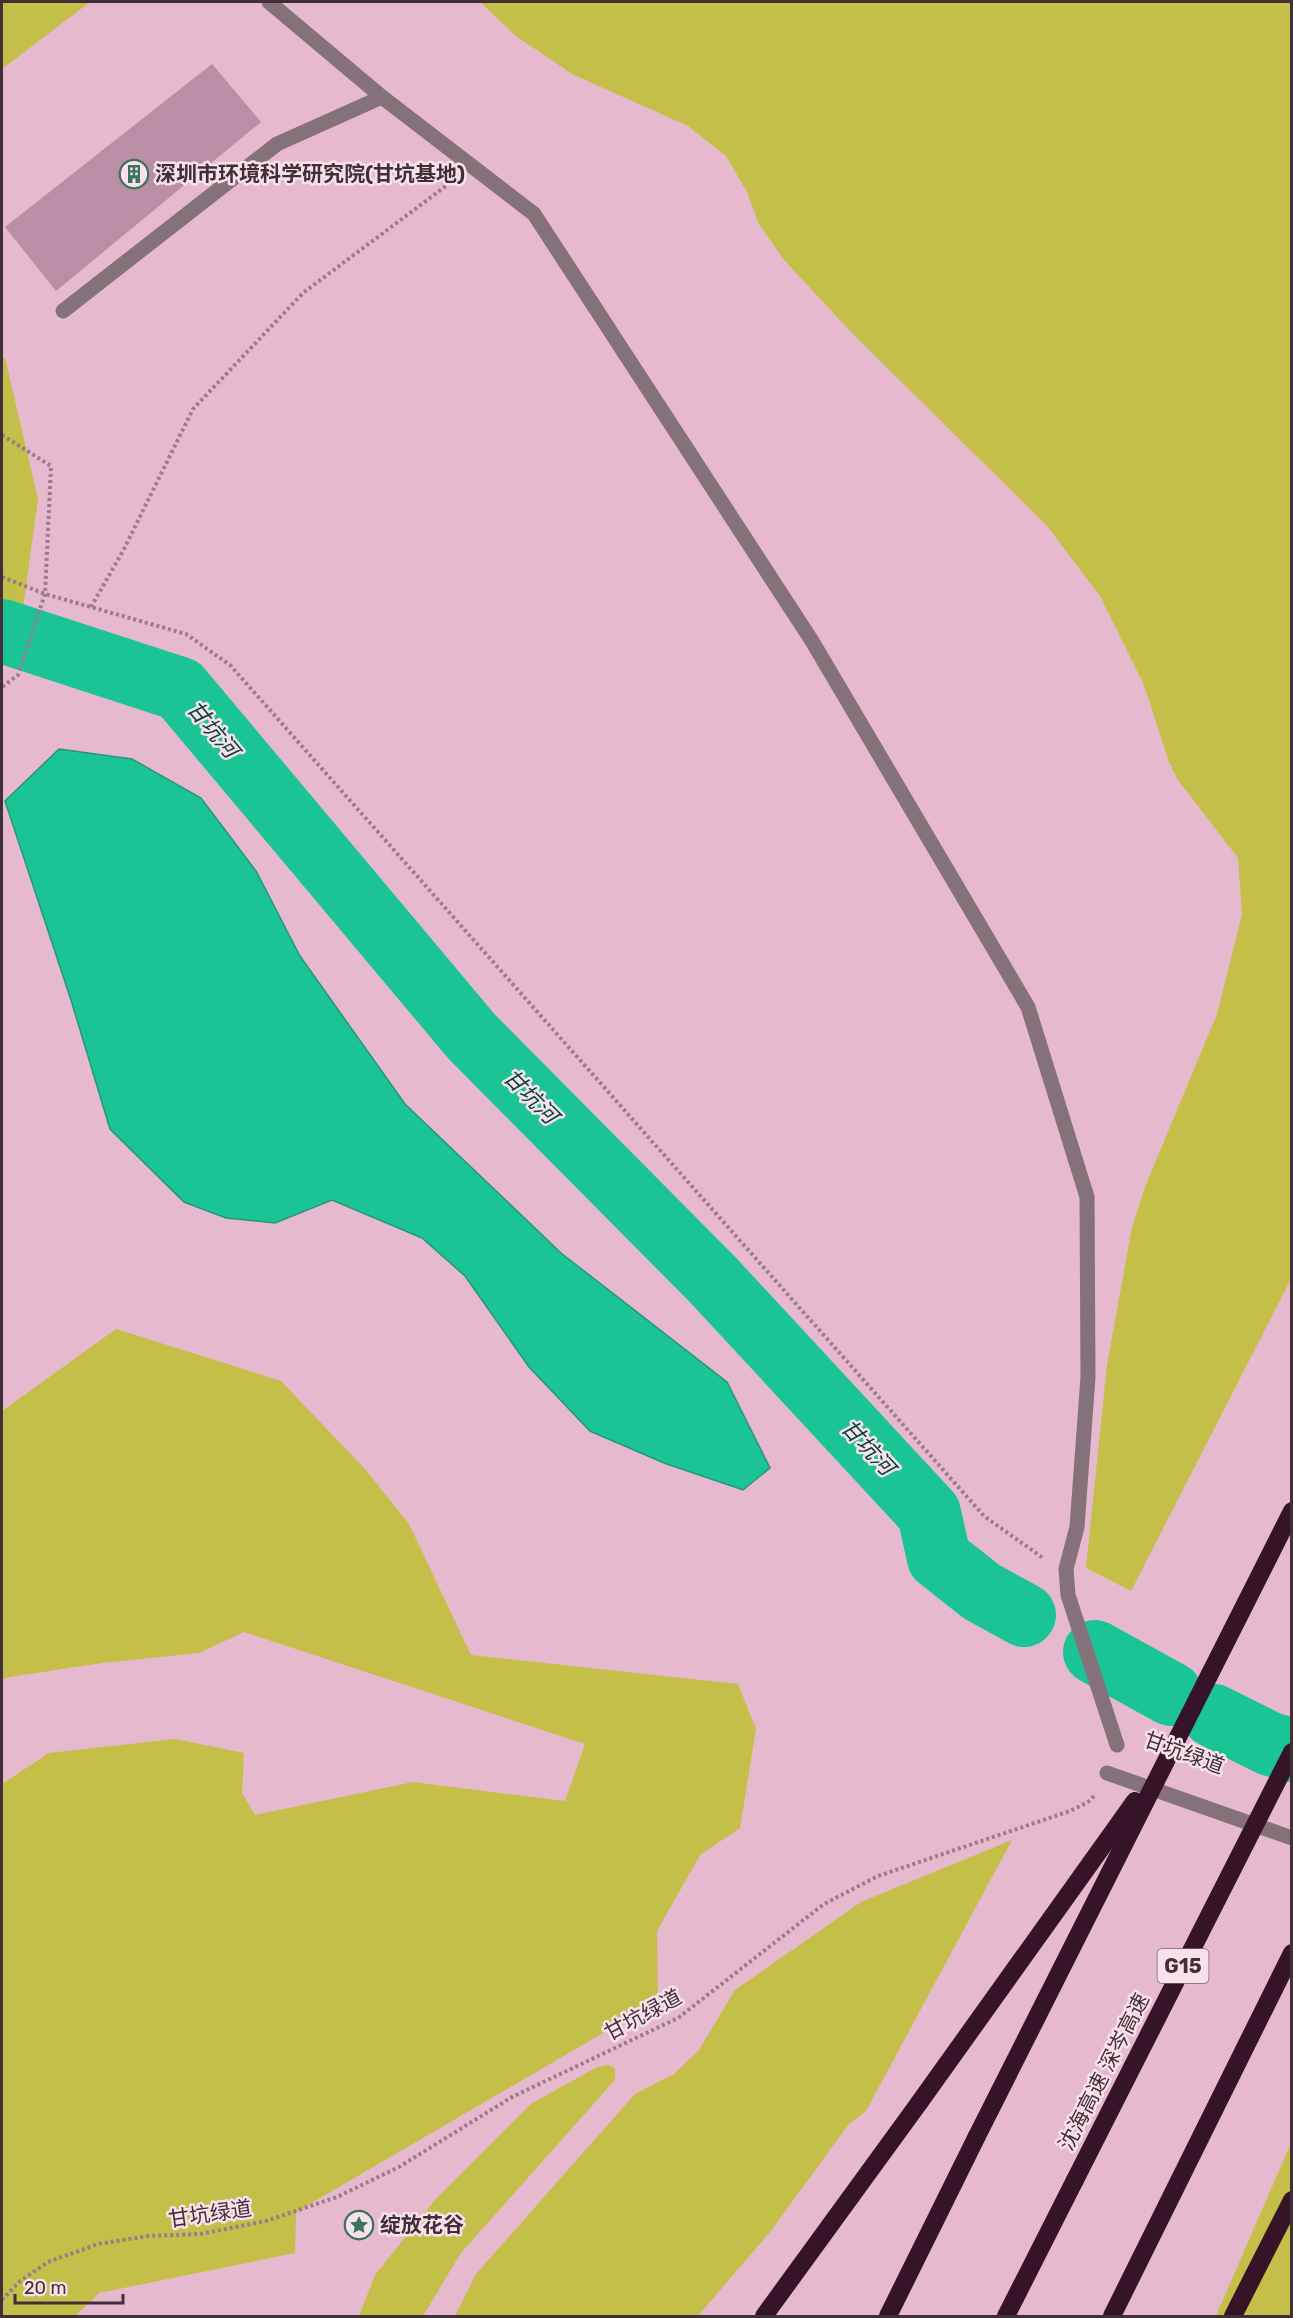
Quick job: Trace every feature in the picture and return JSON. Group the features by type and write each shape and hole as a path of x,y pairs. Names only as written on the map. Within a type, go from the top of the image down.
{"highway":[{"path":"888,2316 1167,1756 1292,1511"},
{"name":"沈海高速 深岑高速","path":"1006,2316 1292,1752"},
{"path":"764,2316 1167,1756"},
{"path":"1112,2316 1292,1953"},
{"path":"1233,2316 1292,2200"}],"lane":[{"path":"269,2 470,168 534,214 812,641 1028,1006 1087,1197 1088,1377 1077,1527 1066,1569 1068,1595 1117,1744"},
{"path":"63,311 277,144 382,97"},
{"path":"1107,1773 1292,1839"}],"path":[{"path":"91,607 123,551 193,409 303,293 470,168"},
{"path":"2,435 51,466 45,594 18,675 2,687"},
{"path":"2,577 45,594 186,634 230,665 984,1516 1039,1556 1066,1569"},
{"name":"甘坑绿道","path":"2,2300 19,2282 48,2262 98,2244 148,2236 200,2234 266,2221 357,2187 399,2166 513,2097 678,2018 824,1904 878,1876 1070,1811 1088,1802 1101,1788 1107,1773"}],"shaded area":[{"path":"2,2 90,2 2,69"},
{"path":"480,2 1291,2 1291,1279 1131,1591 1086,1568 1107,1365 1132,1227 1145,1187 1217,1014 1242,914 1238,858 1178,780 1169,762 1144,685 1100,596 1047,526 852,333 784,260 759,224 747,192 726,156 688,126 572,74 516,36"},
{"path":"2,356 5,358 38,499 19,637 2,656"},
{"path":"59,749 132,759 201,798 256,871 300,956 405,1104 561,1253 727,1382 770,1468 743,1490 664,1463 590,1431 529,1367 465,1276 422,1238 332,1200 275,1223 226,1218 184,1202 110,1129 71,1000 5,801"},
{"path":"116,1329 281,1381 365,1469 409,1524 471,1655 738,1684 756,1729 740,1828 700,1855 657,1931 658,2001 296,2212 295,2253 99,2293 75,2316 2,2316 2,1784 49,1753 175,1739 244,1753 242,1793 255,1815 413,1782 565,1801 585,1744 244,1632 199,1653 102,1663 2,1680 2,1411"},
{"path":"1012,1840 866,2111 849,2124 770,2232 698,2316 455,2316 476,2274 635,2094 674,2074 699,2050 735,1990 861,1902"},
{"path":"609,2065 615,2069 615,2080 461,2253 423,2316 359,2316 375,2275 435,2200 531,2104 597,2067"},
{"path":"1291,2143 1291,2316 1216,2316"}],"building":[{"name":"深圳市环境科学研究院(甘坑基地)","path":"212,64 261,122 56,291 5,227"}],"waterway":[{"name":"甘坑河","path":"2,631 180,689 472,1037 713,1280 929,1513 939,1558 982,1592 1024,1615"},
{"name":"甘坑河","path":"1095,1652 1171,1694"},
{"name":"甘坑河","path":"1214,1716 1270,1744 1292,1750"}],"place":[{"name":"深圳市环境科学研究院(甘坑基地)","path":"134,174"},
{"name":"绽放花谷","path":"359,2225"}]}
